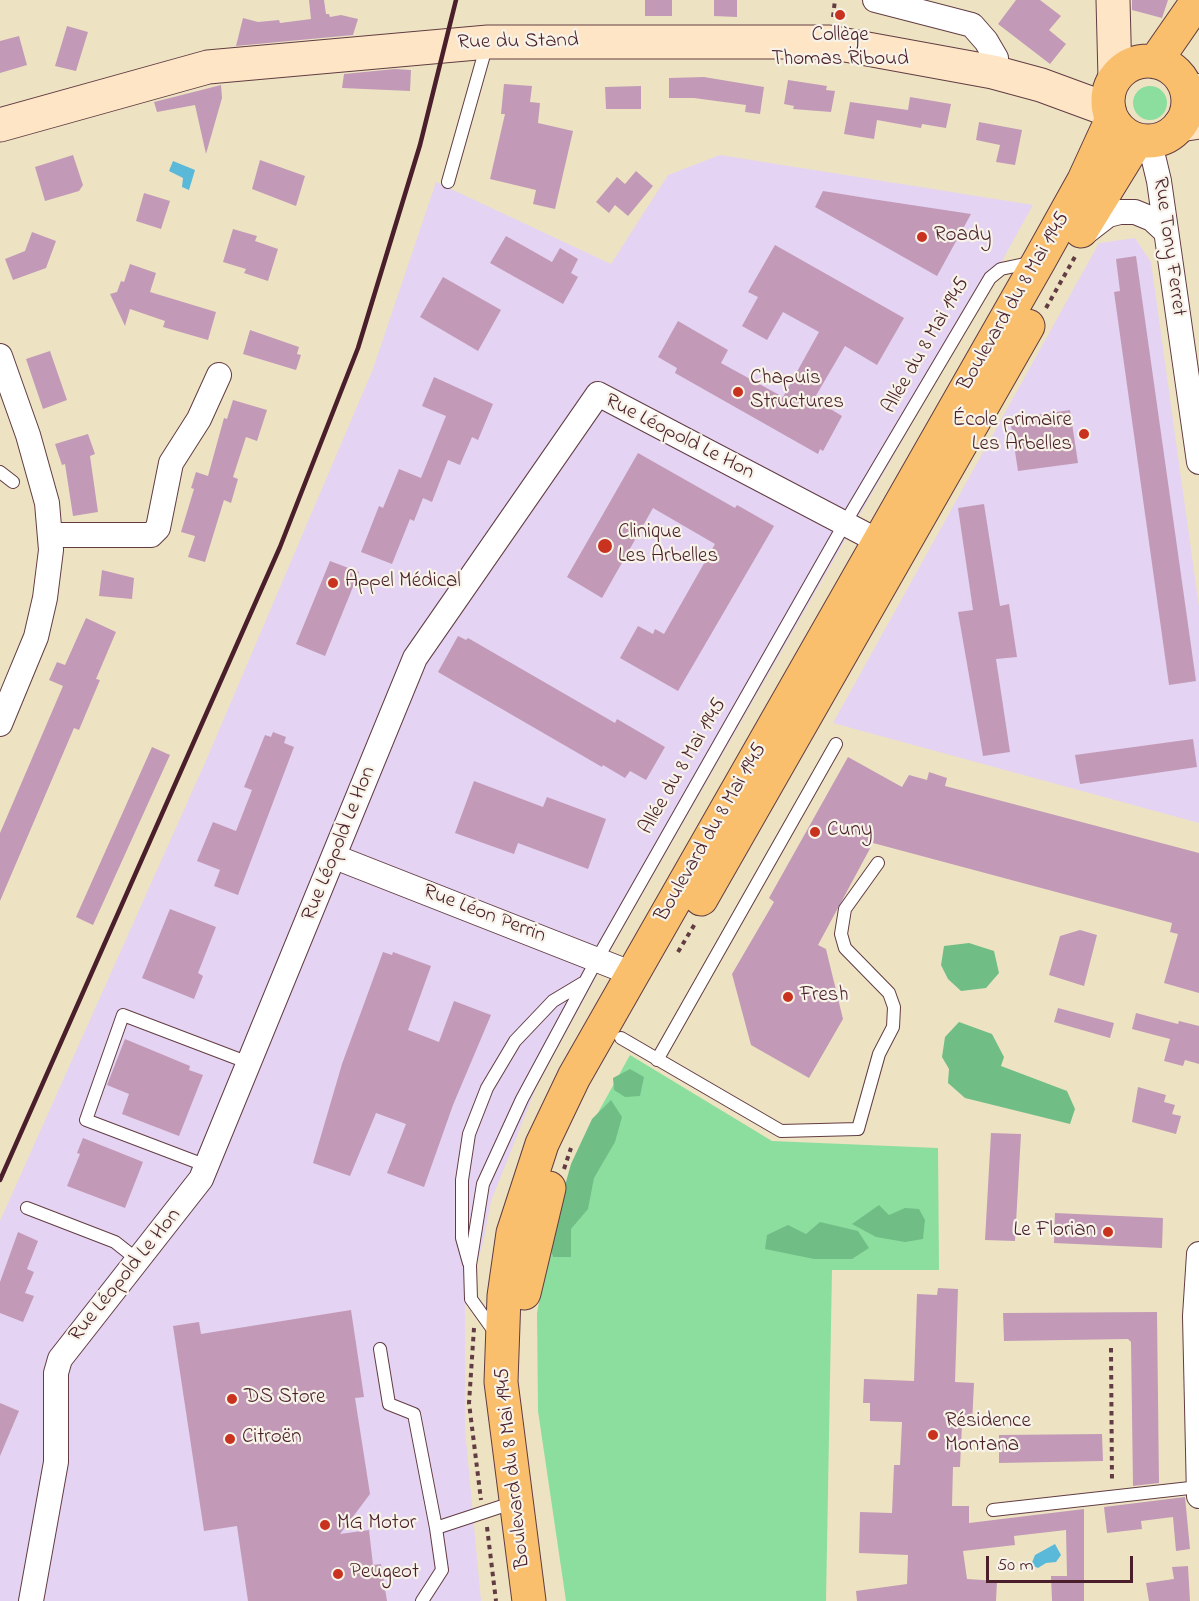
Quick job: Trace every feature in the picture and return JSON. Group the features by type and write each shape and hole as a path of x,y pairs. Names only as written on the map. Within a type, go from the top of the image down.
{"main road":[{"path":"1198,0 1159,93 1161,139 1140,141 1118,129 1159,93 1199,28"},
{"name":"Boulevard du 8 Mai 1945","path":"529,1601 501,1382 502,1342 504,1296 513,1233 542,1144 574,1077 1084,180 1159,93"},
{"name":"Boulevard du 8 Mai 1945","path":"543,1601 519,1441 515,1371 523,1296 550,1183 571,1132 621,1038 804,734 1074,243 1140,141"}],"street":[{"path":"875,0 972,25 986,40 996,58 993,72"},
{"path":"1114,8 1159,93"},
{"name":"Rue du Stand","path":"0,125 208,67 488,42 829,42 886,50 993,72 1041,85 1159,93"},
{"name":"Rue Tony Ferret","path":"1140,141 1154,160 1199,462"},
{"path":"1074,243 1094,224 1120,212 1135,212 1152,219 1166,232"},
{"path":"0,356 28,435 47,504 50,535 45,598 36,637 0,724"},
{"path":"50,535 151,535 158,528 171,463 199,418 219,375"},
{"name":"Rue Léopold Le Hon","path":"31,1601 56,1462 56,1373 60,1359 184,1203 207,1166 416,658 598,394 878,541"},
{"name":"Rue Léon Perrin","path":"334,857 633,974"},
{"path":"1199,1254 1195,1316 1199,1496"}],"lane":[{"path":"448,182 488,42"},
{"name":"Allée du 8 Mai 1945","path":"502,1342 471,1299 470,1265 483,1184 522,1099 584,983 845,523 990,278 1001,269 1039,261"},
{"path":"0,472 13,482"},
{"path":"657,1060 836,744"},
{"path":"621,1038 781,1131 858,1129 879,1054 893,1027 894,1007 890,993 845,948 841,934 845,909 878,863"},
{"path":"470,1265 462,1238 462,1180 469,1134 487,1088 514,1041 553,1001 584,983"},
{"path":"207,1166 86,1120 123,1015 249,1064"},
{"path":"27,1208 115,1242 139,1261"},
{"path":"380,1349 389,1404 414,1414 436,1528 442,1570 422,1601"},
{"path":"993,1510 1199,1487"},
{"path":"436,1528 516,1501"}],"path":[{"path":"1111,1348 1112,1496"}],"shaded area":[{"path":"720,155 1033,205 907,432 621,931 536,1088 491,1201 483,1243 465,1304 465,1429 481,1601 0,1601 0,1221 208,756 373,369 436,182 611,264 668,175"},
{"name":"École primaire Les Arbelles","path":"1135,238 1151,262 1199,607 1199,823 833,723 1099,243"}],"green space":[{"path":"1150,86 1162,91 1167,103 1162,115 1150,120 1138,115 1133,103 1138,91"},
{"path":"969,943 994,951 999,973 986,988 961,991 948,979 941,965 944,946"},
{"path":"959,1022 992,1034 1004,1057 1001,1066 1067,1091 1075,1109 1070,1124 965,1098 948,1083 949,1069 942,1057 945,1037"},
{"path":"630,1055 772,1141 938,1148 939,1270 832,1270 826,1601 566,1601 538,1411 537,1313 548,1255 595,1118"},
{"path":"630,1069 644,1077 640,1096 625,1097 614,1090 613,1078"},
{"path":"611,1100 622,1117 615,1142 594,1178 588,1209 571,1229 571,1257 553,1257 549,1242 571,1164 592,1119"},
{"path":"879,1205 889,1215 905,1208 919,1209 925,1220 923,1239 905,1242 876,1237 852,1224"},
{"path":"820,1222 858,1231 869,1248 852,1259 814,1259 765,1249 767,1235 788,1225 806,1234"}],"water":[{"path":"173,161 195,170 189,190 182,187 183,178 169,171"},
{"path":"1055,1544 1061,1555 1056,1562 1046,1563 1038,1568 1031,1565 1035,1555"}],"building":[{"path":"309,0 324,0 326,14 330,17 341,15 358,19 353,35 236,46 243,18 258,22 279,20 280,23 311,19"},
{"path":"645,0 672,0 672,16 645,16"},
{"path":"714,0 737,0 737,17 714,16"},
{"path":"1016,0 1040,0 1061,16 1049,30 1066,44 1050,64 998,24"},
{"path":"1132,0 1168,0 1162,18 1132,10"},
{"path":"67,26 88,32 76,71 55,66"},
{"path":"19,36 27,65 0,73 0,41"},
{"path":"395,69 411,70 410,91 342,88 344,74"},
{"path":"704,77 764,87 760,114 745,112 746,105 694,98 669,98 669,78"},
{"path":"788,80 827,86 826,90 835,91 831,112 793,109 794,106 784,104"},
{"path":"504,84 532,86 530,102 540,103 538,123 573,131 555,209 533,204 536,190 490,179 505,114 501,114"},
{"path":"221,85 222,98 206,154 195,105 157,112 154,102"},
{"path":"641,86 641,109 606,109 605,87"},
{"path":"910,97 951,104 946,128 922,124 921,128 877,120 874,139 844,134 850,102 908,110"},
{"path":"979,122 1022,130 1015,165 996,162 1000,145 976,140"},
{"path":"73,155 83,185 79,191 45,201 35,167"},
{"path":"260,160 305,176 296,206 252,189"},
{"path":"636,171 653,186 628,216 615,205 609,213 596,202 617,177 625,184"},
{"path":"823,191 971,214 937,276 815,207"},
{"path":"144,193 170,201 161,229 136,221"},
{"path":"233,229 257,236 255,241 278,249 268,281 244,273 246,269 223,262"},
{"path":"32,232 56,241 46,268 13,280 5,259 25,251"},
{"path":"506,236 552,262 560,248 578,259 571,273 578,277 563,304 490,263"},
{"path":"775,245 904,318 877,365 845,346 814,399 842,416 823,451 820,449 818,454 675,373 677,368 658,357 678,321 728,350 721,363 783,397 819,332 783,312 767,340 742,326 758,297 748,292"},
{"path":"1136,256 1196,681 1169,685 1114,292 1120,291 1116,259"},
{"path":"130,264 156,273 150,292 216,312 208,340 163,327 165,321 130,309 125,326 110,294 117,292 121,281 124,282"},
{"path":"443,277 501,310 478,351 420,317"},
{"path":"250,330 299,347 297,354 301,355 296,370 243,354"},
{"path":"50,351 67,400 43,409 26,359"},
{"path":"434,377 493,404 478,440 472,437 460,465 448,460 432,502 423,498 414,521 410,519 392,564 361,552 379,506 383,508 399,469 421,478 446,416 422,406"},
{"path":"233,400 267,410 257,441 246,437 233,477 238,479 231,503 224,500 205,562 188,557 195,536 181,532 194,489 191,488 196,472 208,476 224,418 227,419"},
{"path":"1070,410 1078,463 1018,471 1010,419"},
{"path":"88,434 95,454 90,456 98,512 73,516 65,464 62,465 55,444"},
{"path":"638,453 735,508 737,505 774,526 678,691 620,658 638,626 653,634 655,629 664,634 715,544 653,508 602,598 567,577"},
{"path":"984,504 1000,606 1009,604 1017,657 996,659 1010,752 983,756 958,612 973,610 958,508"},
{"path":"330,561 359,572 325,656 296,644"},
{"path":"102,570 134,578 132,599 99,596"},
{"path":"86,618 116,632 96,679 100,680 79,730 74,728 0,901 0,833 63,686 49,680 57,662 65,665"},
{"path":"458,636 466,640 468,638 615,723 617,719 665,747 646,780 630,771 625,778 603,765 602,767 438,672"},
{"path":"273,732 286,737 284,743 294,747 238,895 214,886 220,870 197,861 213,822 236,831 252,790 244,787 265,735 271,737"},
{"path":"1193,739 1197,767 1080,784 1075,755"},
{"path":"152,747 170,755 93,925 76,917"},
{"path":"848,757 902,787 909,775 927,780 929,772 947,778 945,786 1199,853 1199,993 1164,983 1178,934 1170,932 1172,923 873,843 818,945 826,949 843,1019 809,1078 751,1045 732,974 774,902 769,898"},
{"path":"474,781 543,807 547,797 606,819 588,869 518,843 514,854 455,833"},
{"path":"170,909 216,927 198,973 203,976 194,999 142,978"},
{"path":"1080,930 1097,935 1084,986 1049,975 1060,936"},
{"path":"383,952 392,955 393,952 431,966 408,1030 439,1042 454,1001 491,1015 453,1105 424,1187 387,1173 406,1124 376,1113 350,1176 313,1163 342,1064"},
{"path":"1058,1008 1114,1023 1110,1038 1054,1022"},
{"path":"1136,1013 1178,1024 1179,1021 1199,1026 1199,1064 1185,1060 1183,1066 1164,1061 1170,1039 1132,1029"},
{"path":"125,1039 190,1066 189,1070 203,1075 179,1136 122,1114 129,1094 107,1085"},
{"path":"1138,1087 1166,1095 1164,1102 1175,1105 1172,1114 1181,1116 1176,1134 1132,1122"},
{"path":"991,1133 1021,1134 1015,1241 985,1240"},
{"path":"83,1138 143,1162 125,1208 67,1186 80,1154 77,1153"},
{"name":"Le Florian","path":"1055,1213 1163,1218 1162,1248 1054,1243"},
{"path":"18,1232 38,1241 27,1269 34,1272 25,1293 34,1296 23,1322 0,1313 0,1282"},
{"name":"Résidence Montana","path":"938,1288 958,1289 955,1382 974,1383 972,1424 962,1424 960,1467 953,1467 952,1506 969,1506 969,1523 1084,1509 1084,1601 1052,1601 1051,1576 1067,1576 1066,1530 1014,1536 1015,1545 963,1551 967,1579 997,1581 996,1601 857,1601 856,1591 907,1584 908,1555 859,1553 860,1512 892,1513 894,1465 900,1465 902,1422 870,1421 870,1403 863,1403 864,1379 914,1381 917,1294 937,1295"},
{"path":"351,1310 364,1397 355,1398 370,1494 340,1534 369,1530 373,1565 381,1564 387,1601 248,1601 237,1526 204,1531 173,1326 199,1322 201,1334"},
{"path":"1157,1312 1159,1483 1133,1486 1131,1342 1128,1339 1004,1341 1003,1313"},
{"path":"0,1403 19,1411 0,1456"},
{"path":"1102,1434 1103,1461 999,1463 999,1435"},
{"path":"1185,1497 1190,1549 1176,1551 1173,1517 1141,1521 1142,1529 1107,1533 1104,1507"},
{"path":"1188,1566 1190,1601 1149,1601 1146,1583 1174,1579 1172,1567"}],"railway":[{"path":"0,1180 280,547 358,348 420,145 456,0"}],"place":[{"name":"Collège Thomas Riboud","path":"840,15"},
{"name":"Roady","path":"922,237"},
{"name":"Chapuis Structures","path":"738,392"},
{"name":"École primaire Les Arbelles","path":"1084,434"},
{"name":"Clinique Les Arbelles","path":"605,546"},
{"name":"Appel Médical","path":"333,583"},
{"name":"Cuny","path":"815,832"},
{"name":"Fresh","path":"788,997"},
{"name":"Le Florian","path":"1108,1232"},
{"name":"DS Store","path":"232,1399"},
{"name":"Résidence Montana","path":"933,1435"},
{"name":"Citroën","path":"230,1439"},
{"name":"MG Motor","path":"325,1525"},
{"name":"Peugeot","path":"338,1574"}]}
